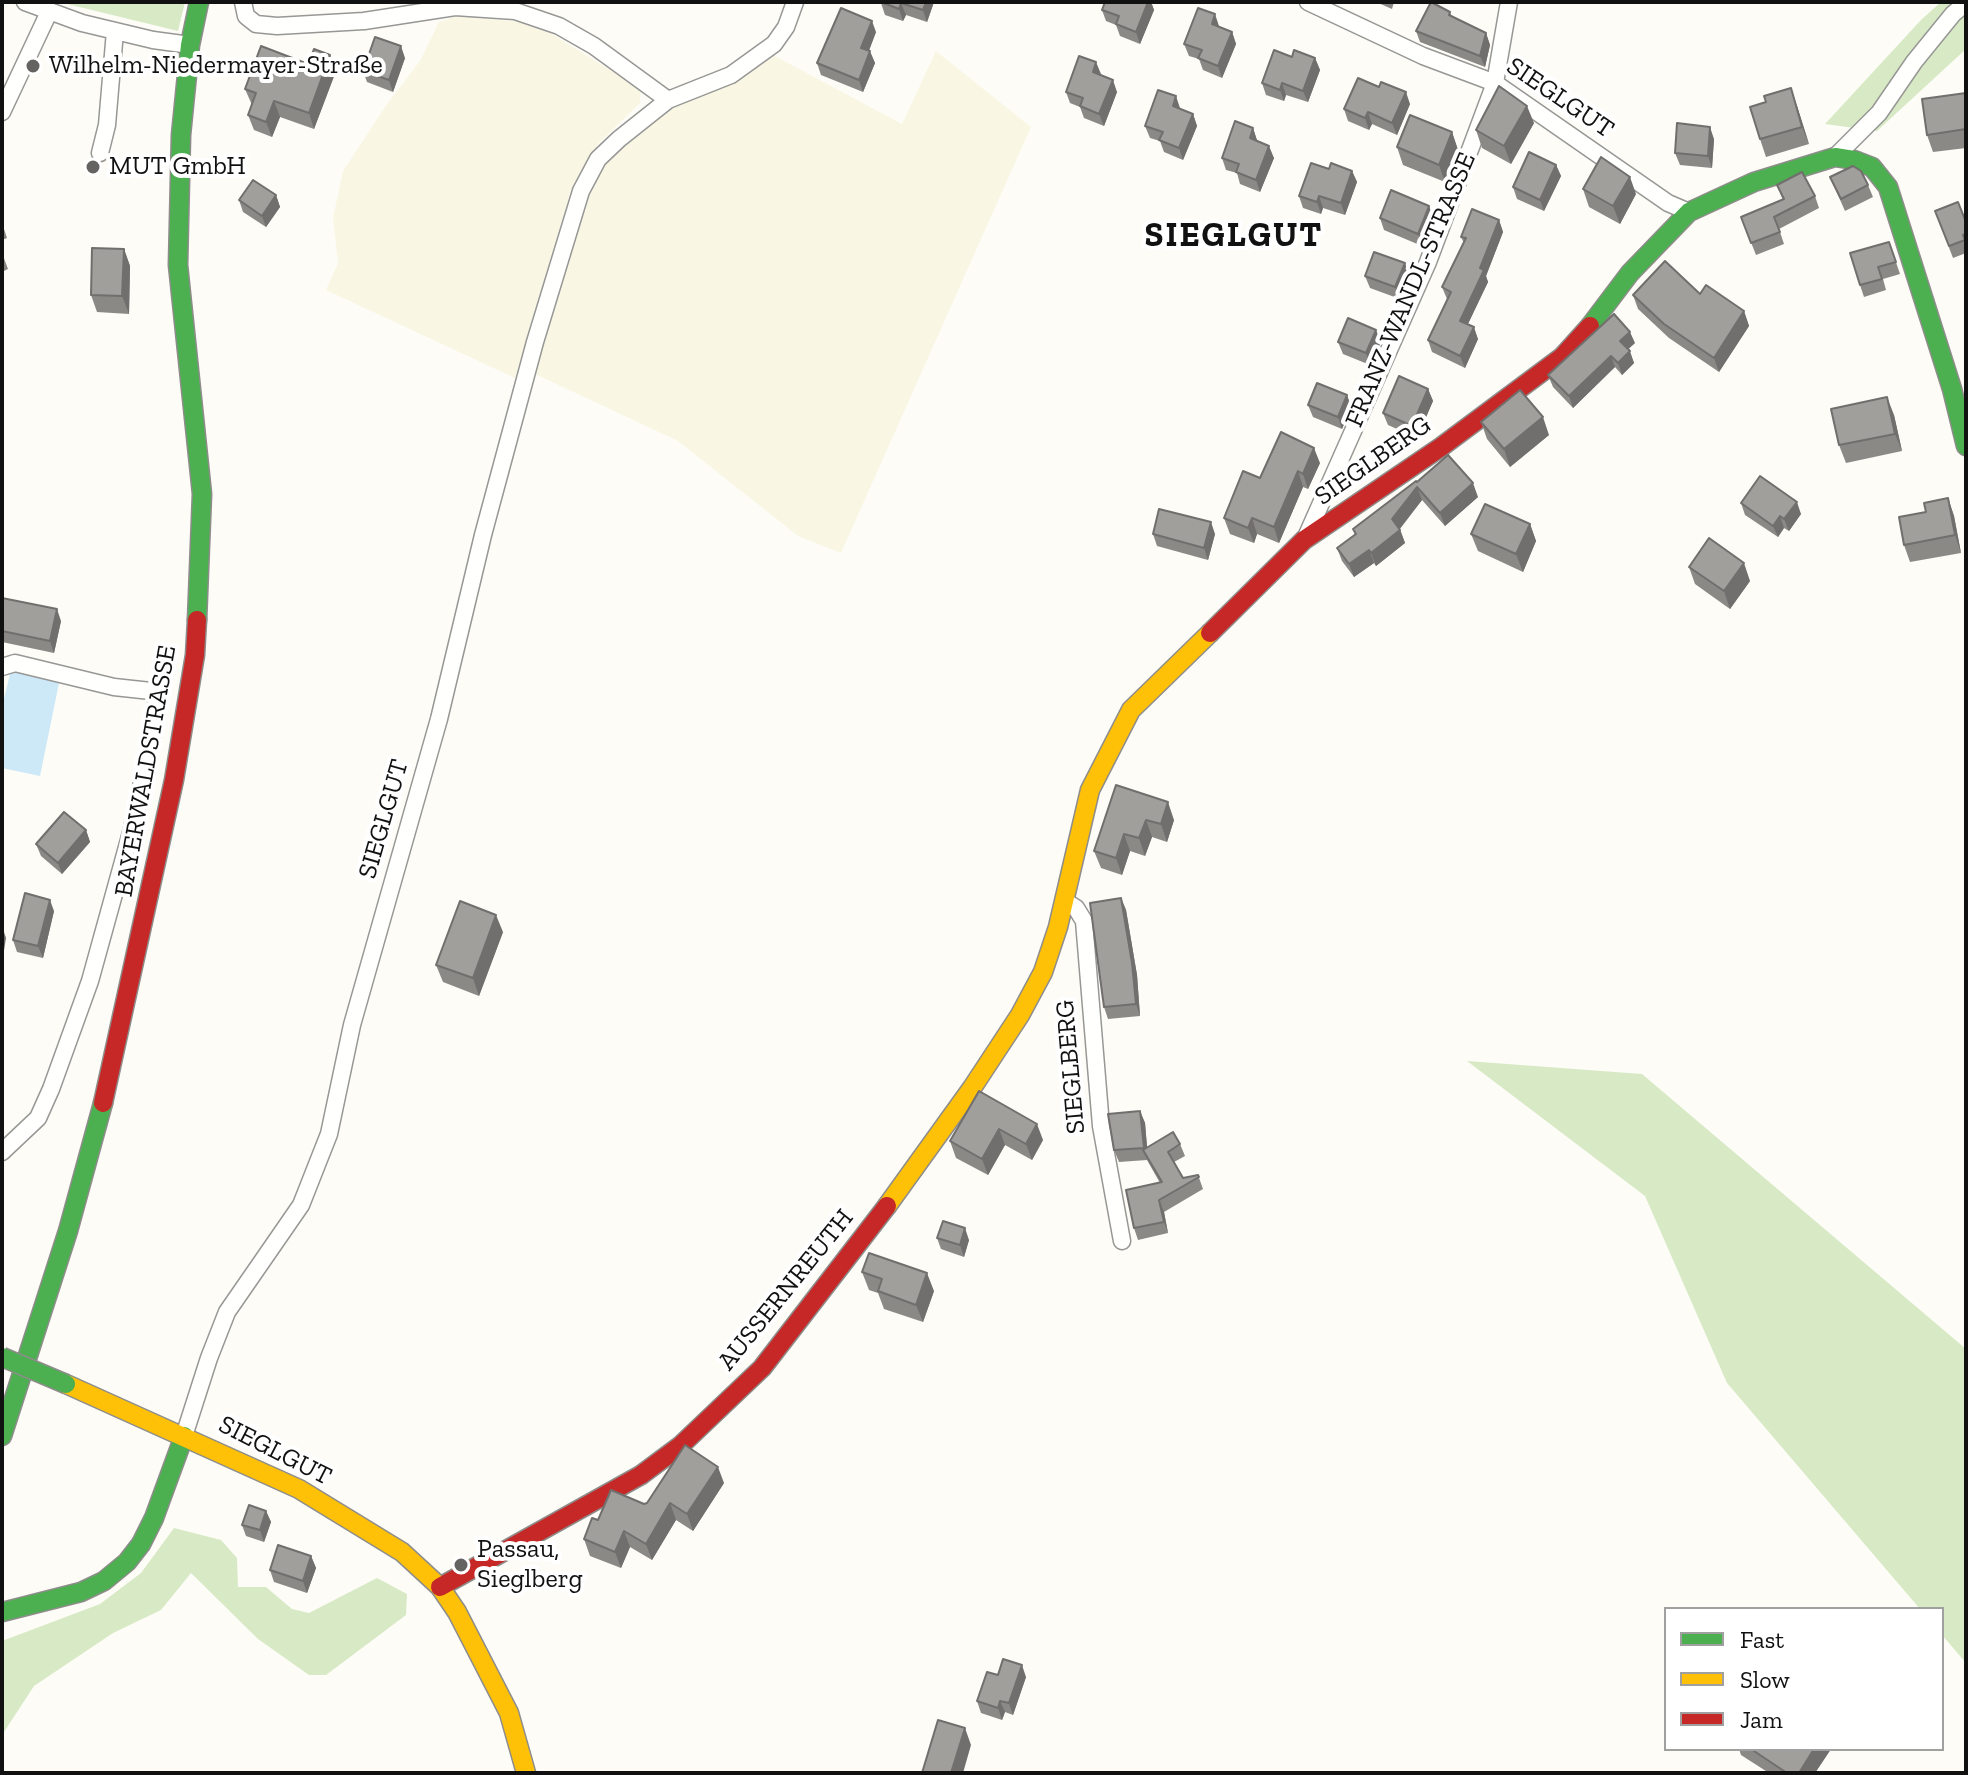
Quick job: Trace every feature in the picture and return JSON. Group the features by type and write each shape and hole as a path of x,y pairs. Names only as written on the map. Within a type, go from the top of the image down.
{"street":[{"path":"25,2 115,31 190,45"},
{"name":"BAYERWALDSTRASSE","path":"2,1436 68,1231 100,1116 174,780 195,655 202,494 178,265 181,135 190,45 199,2"},
{"path":"243,2 246,16 256,24 277,26 364,21 455,7 515,11 541,18 582,40 668,100"},
{"name":"SIEGLGUT","path":"526,1773 509,1713 457,1612 440,1587 402,1552 299,1489 184,1436 227,1312 301,1205 329,1134 352,1025 439,719 483,535 535,342 581,191 598,159 668,100 731,75 774,44 786,27 795,2"},
{"name":"SIEGLGUT","path":"1308,2 1423,56 1495,83 1668,203 1689,212"},
{"name":"FRANZ-WANDL-STRASSE","path":"1304,540 1428,262 1495,83 1509,2"},
{"path":"1835,157 1879,113 1914,62 1953,14 1966,3"},
{"path":"2,112 49,12"},
{"path":"100,153 107,125 115,31"},
{"path":"1835,157 1872,167 1888,187 1952,389 1966,446"},
{"name":"SIEGLBERG","path":"1122,1241 1101,1126 1084,921 1076,908 1065,901 1090,790 1131,710 1304,540 1441,447 1562,357 1597,319 1630,273 1689,212 1754,182 1835,157"},
{"path":"2,667 15,663 26,665 114,687 151,691 157,699 155,724 132,829 90,981 38,1118 2,1152"},
{"name":"AUSSERNREUTH","path":"440,1587 641,1475 680,1446 762,1368 873,1226 1020,1015 1043,972 1065,901"},
{"path":"2,1357 184,1436 154,1518 141,1544 127,1562 104,1581 81,1592 2,1612"},
{"path":"2,1592 30,1604"}],"shaded area":[{"path":"457,16 534,23 641,89 640,103 599,143 571,190 515,378 326,290 338,263 333,218 343,171 420,61 439,22"},
{"path":"936,51 1031,127 841,553 798,536 678,441 535,374 543,328 578,218 607,159 676,104 725,86 773,55 902,124"}],"green space":[{"path":"59,2 185,2 178,31"},
{"path":"1941,2 1966,2 1966,49 1877,131 1825,124 1921,20"},
{"path":"1467,1061 1642,1074 1966,1349 1966,1663 1944,1637 1944,1607 1918,1607 1727,1383 1645,1196"},
{"path":"174,1528 221,1540 237,1558 238,1587 266,1587 292,1609 309,1613 377,1578 407,1594 406,1615 326,1675 309,1675 258,1639 191,1573 161,1610 113,1633 34,1686 2,1735 2,1641 100,1604 141,1573"}],"water":[{"path":"11,670 59,683 40,776 2,768 2,707"}],"building":[{"path":"881,2 926,2 923,10 901,3 899,9"},
{"path":"1105,2 1148,2 1136,32 1116,24 1119,16 1102,10"},
{"path":"1431,2 1450,12 1449,15 1486,33 1480,56 1416,31"},
{"path":"841,8 872,21 861,48 870,51 859,80 817,63"},
{"path":"1198,8 1215,14 1212,24 1232,32 1218,66 1198,58 1202,50 1184,44"},
{"path":"375,37 401,46 389,80 363,71"},
{"path":"261,46 308,64 314,49 330,55 309,113 274,101 266,122 248,115 256,93 245,89"},
{"path":"1274,50 1292,57 1294,50 1315,58 1303,91 1282,83 1280,90 1262,83"},
{"path":"1079,56 1096,62 1093,72 1113,80 1099,114 1080,106 1083,98 1066,92"},
{"path":"1358,78 1379,87 1381,82 1406,92 1392,123 1368,112 1365,118 1344,109"},
{"path":"1499,86 1527,106 1504,146 1476,130"},
{"path":"1791,88 1802,127 1760,139 1750,107 1766,102 1764,96"},
{"path":"1158,90 1176,96 1173,106 1193,114 1179,148 1159,140 1163,132 1145,126"},
{"path":"1966,93 1966,129 1927,135 1922,99"},
{"path":"1410,115 1452,132 1439,165 1397,147"},
{"path":"1235,121 1253,128 1250,138 1269,146 1256,180 1236,172 1239,164 1222,158"},
{"path":"1677,123 1710,127 1708,156 1675,153"},
{"path":"1529,152 1556,165 1540,200 1513,187"},
{"path":"1601,157 1630,177 1613,206 1583,189"},
{"path":"1311,163 1329,169 1331,163 1352,171 1341,203 1319,196 1317,202 1299,196"},
{"path":"1853,166 1861,171 1868,185 1841,199 1830,177"},
{"path":"1802,172 1815,196 1774,217 1780,232 1751,243 1741,217 1784,199 1777,185"},
{"path":"253,180 276,195 262,216 239,200"},
{"path":"1391,190 1429,206 1418,234 1380,218"},
{"path":"1958,202 1966,222 1965,240 1949,246 1935,211"},
{"path":"1472,209 1499,220 1480,268 1484,270 1460,321 1474,327 1460,356 1428,340 1451,292 1442,287 1466,238 1461,237"},
{"path":"1889,242 1896,262 1878,267 1882,279 1860,285 1850,253"},
{"path":"92,248 124,249 122,296 91,295"},
{"path":"1374,252 1405,263 1395,287 1365,276"},
{"path":"1665,261 1700,294 1706,285 1744,311 1714,358 1664,324 1633,295"},
{"path":"1614,314 1630,332 1620,341 1630,351 1618,363 1611,356 1569,396 1548,375"},
{"path":"1348,318 1376,330 1366,353 1338,342"},
{"path":"1399,376 1428,389 1412,426 1383,413"},
{"path":"1317,383 1347,395 1338,417 1308,405"},
{"path":"1520,390 1543,417 1504,449 1481,422"},
{"path":"1887,397 1895,434 1839,445 1831,409"},
{"path":"1281,432 1314,448 1303,474 1298,471 1274,527 1252,518 1248,528 1224,518 1243,471 1260,478"},
{"path":"1448,455 1473,483 1440,513 1417,487 1392,519 1400,530 1371,553 1369,550 1349,564 1337,548 1356,534 1353,529"},
{"path":"1760,476 1797,502 1784,519 1780,516 1773,526 1741,503"},
{"path":"1948,498 1955,535 1904,545 1899,517 1926,512 1924,503"},
{"path":"1485,504 1530,524 1516,554 1471,534"},
{"path":"1159,509 1211,522 1204,548 1153,534"},
{"path":"1709,538 1744,563 1724,591 1689,567"},
{"path":"2,598 57,609 50,641 2,631"},
{"path":"1116,785 1168,802 1161,824 1146,820 1139,838 1124,834 1116,858 1094,851"},
{"path":"64,812 86,830 58,863 36,844"},
{"path":"25,893 50,900 38,946 13,940"},
{"path":"1121,898 1136,1004 1104,1007 1090,903"},
{"path":"460,901 496,915 473,978 436,965"},
{"path":"979,1091 1037,1124 1026,1144 999,1129 982,1159 950,1141"},
{"path":"1140,1111 1144,1148 1114,1150 1108,1114"},
{"path":"1173,1132 1180,1144 1168,1152 1183,1178 1199,1177 1159,1200 1164,1222 1134,1228 1126,1190 1162,1182 1143,1150"},
{"path":"943,1221 965,1228 960,1245 937,1238"},
{"path":"869,1253 927,1273 916,1305 878,1291 882,1279 862,1272"},
{"path":"685,1445 718,1467 687,1514 670,1503 646,1544 624,1531 615,1552 584,1539 592,1518 598,1520 611,1490 647,1503"},
{"path":"249,1505 266,1511 260,1530 242,1525"},
{"path":"278,1545 311,1556 303,1581 270,1570"},
{"path":"1003,1659 1022,1665 1009,1703 1000,1701 998,1708 977,1701 987,1672 998,1675"},
{"path":"938,1720 965,1728 951,1773 922,1773"},
{"path":"1754,1751 1813,1751 1799,1773 1787,1773"}],"traffic: fast":[{"path":"197,620 202,494 178,265 181,135 190,45 199,2"},
{"path":"1590,326 1630,273 1689,212 1754,182 1835,157 1854,160 1872,167 1888,187 1952,389 1966,446"},
{"path":"2,1436 68,1231 103,1103"},
{"path":"2,1357 66,1384"},
{"path":"2,1612 81,1592 104,1581 127,1562 141,1544 154,1518 184,1436"}],"traffic: slow":[{"path":"887,1206 972,1088 1020,1015 1043,972 1058,927 1090,790 1131,710 1210,633"},
{"path":"66,1384 299,1489 402,1552 440,1587 457,1612 509,1713 526,1773"}],"traffic: jam":[{"path":"1210,633 1304,540 1441,447 1562,357 1590,326"},
{"path":"103,1103 174,780 195,655 197,620"},
{"path":"440,1587 641,1475 680,1446 762,1368 887,1206"}],"place":[{"name":"Wilhelm-Niedermayer-Straße","path":"33,66"},
{"name":"MUT GmbH","path":"93,167"},
{"name":"Passau, Sieglberg","path":"461,1565"}],"district":[{"name":"SIEGLGUT","path":"1234,236"}]}
